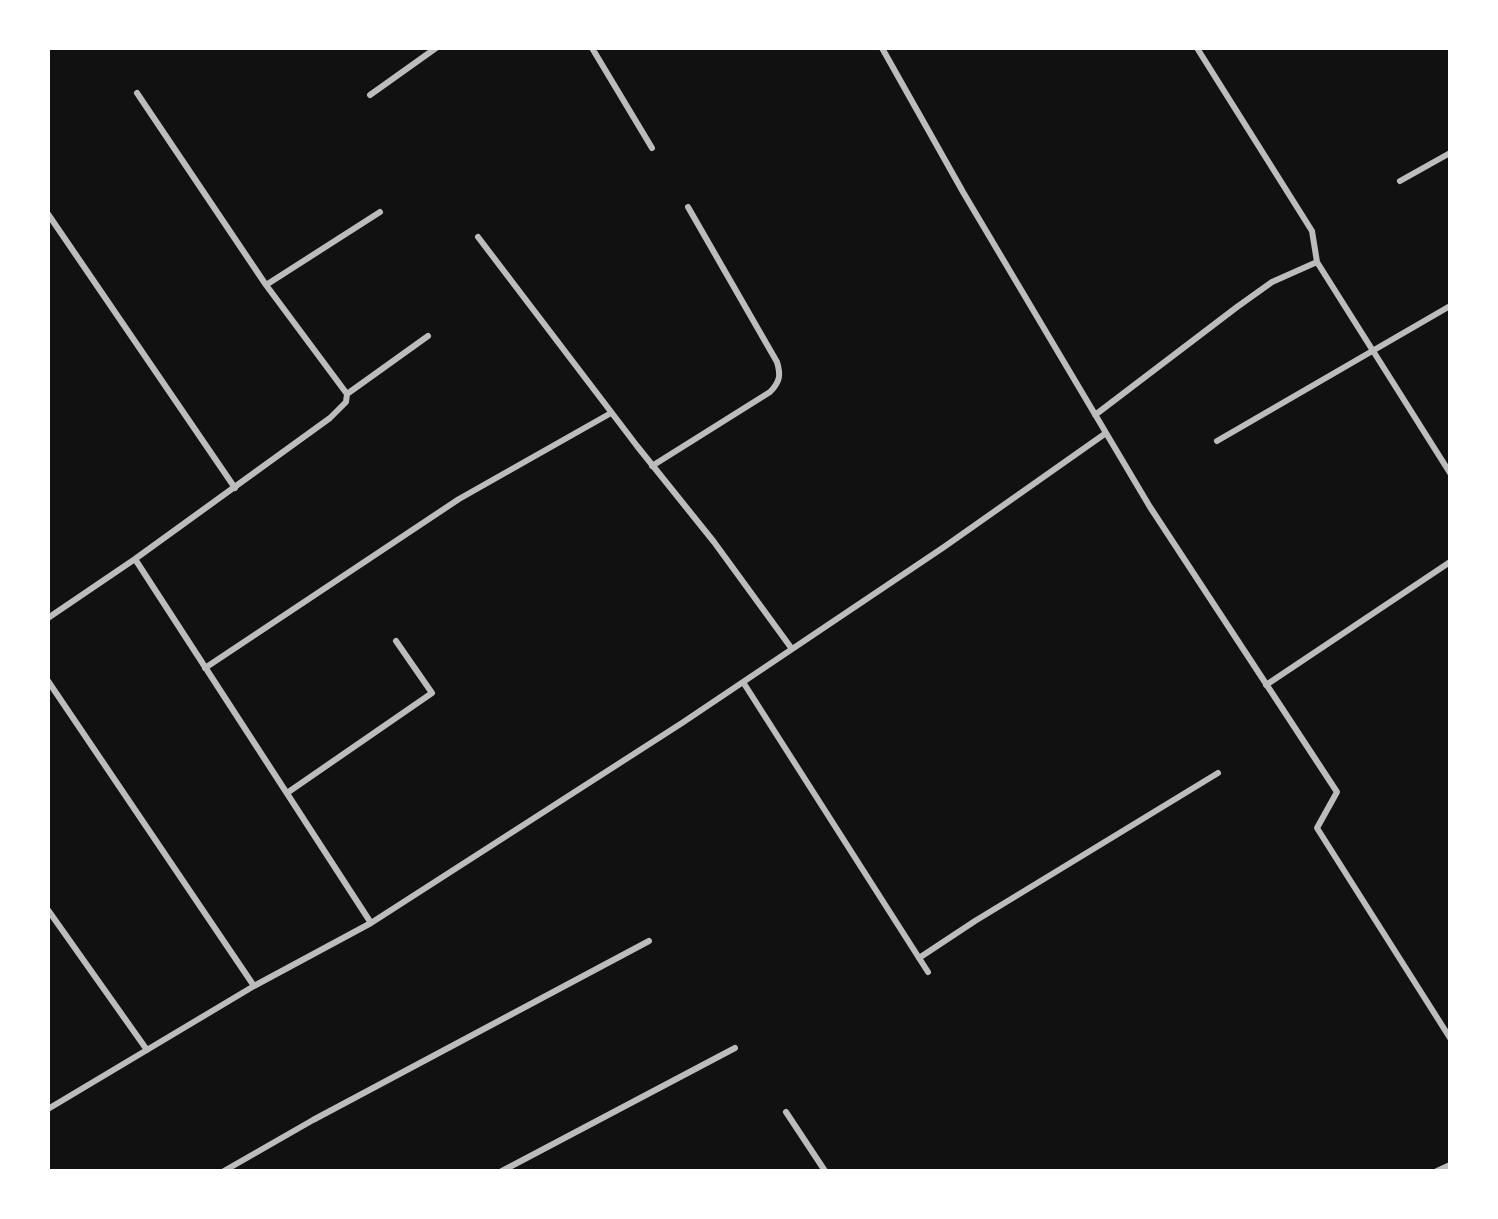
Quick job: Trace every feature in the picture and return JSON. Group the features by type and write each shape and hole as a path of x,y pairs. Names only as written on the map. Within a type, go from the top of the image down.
{"street":[{"path":"370,95 436,48"},
{"path":"592,48 652,148"},
{"path":"882,48 963,192 1150,507 1337,792 1317,828 1450,1038"},
{"path":"1197,48 1312,231 1317,262 1450,473"},
{"path":"48,618 135,560 235,488 330,418 346,402 347,394 266,285 137,93"},
{"path":"1400,181 1450,153"},
{"path":"652,466 770,392 777,384 780,373 777,362 688,207"},
{"path":"266,285 380,212"},
{"path":"48,214 235,488"},
{"path":"478,237 652,466 714,542 792,649"},
{"path":"1095,415 1272,282 1317,262"},
{"path":"1217,441 1450,306"},
{"path":"347,394 428,336"},
{"path":"206,668 459,499 611,413"},
{"path":"48,1109 254,986 371,923 743,682 1106,433"},
{"path":"135,560 371,923"},
{"path":"1266,685 1450,562"},
{"path":"287,793 432,693 396,640"},
{"path":"48,681 254,986"},
{"path":"743,682 928,972"},
{"path":"919,958 975,921 1218,773"},
{"path":"48,910 147,1050"},
{"path":"224,1171 313,1120 649,941"},
{"path":"502,1171 735,1048"},
{"path":"786,1112 825,1171"},
{"path":"1437,1171 1450,1165"}]}
